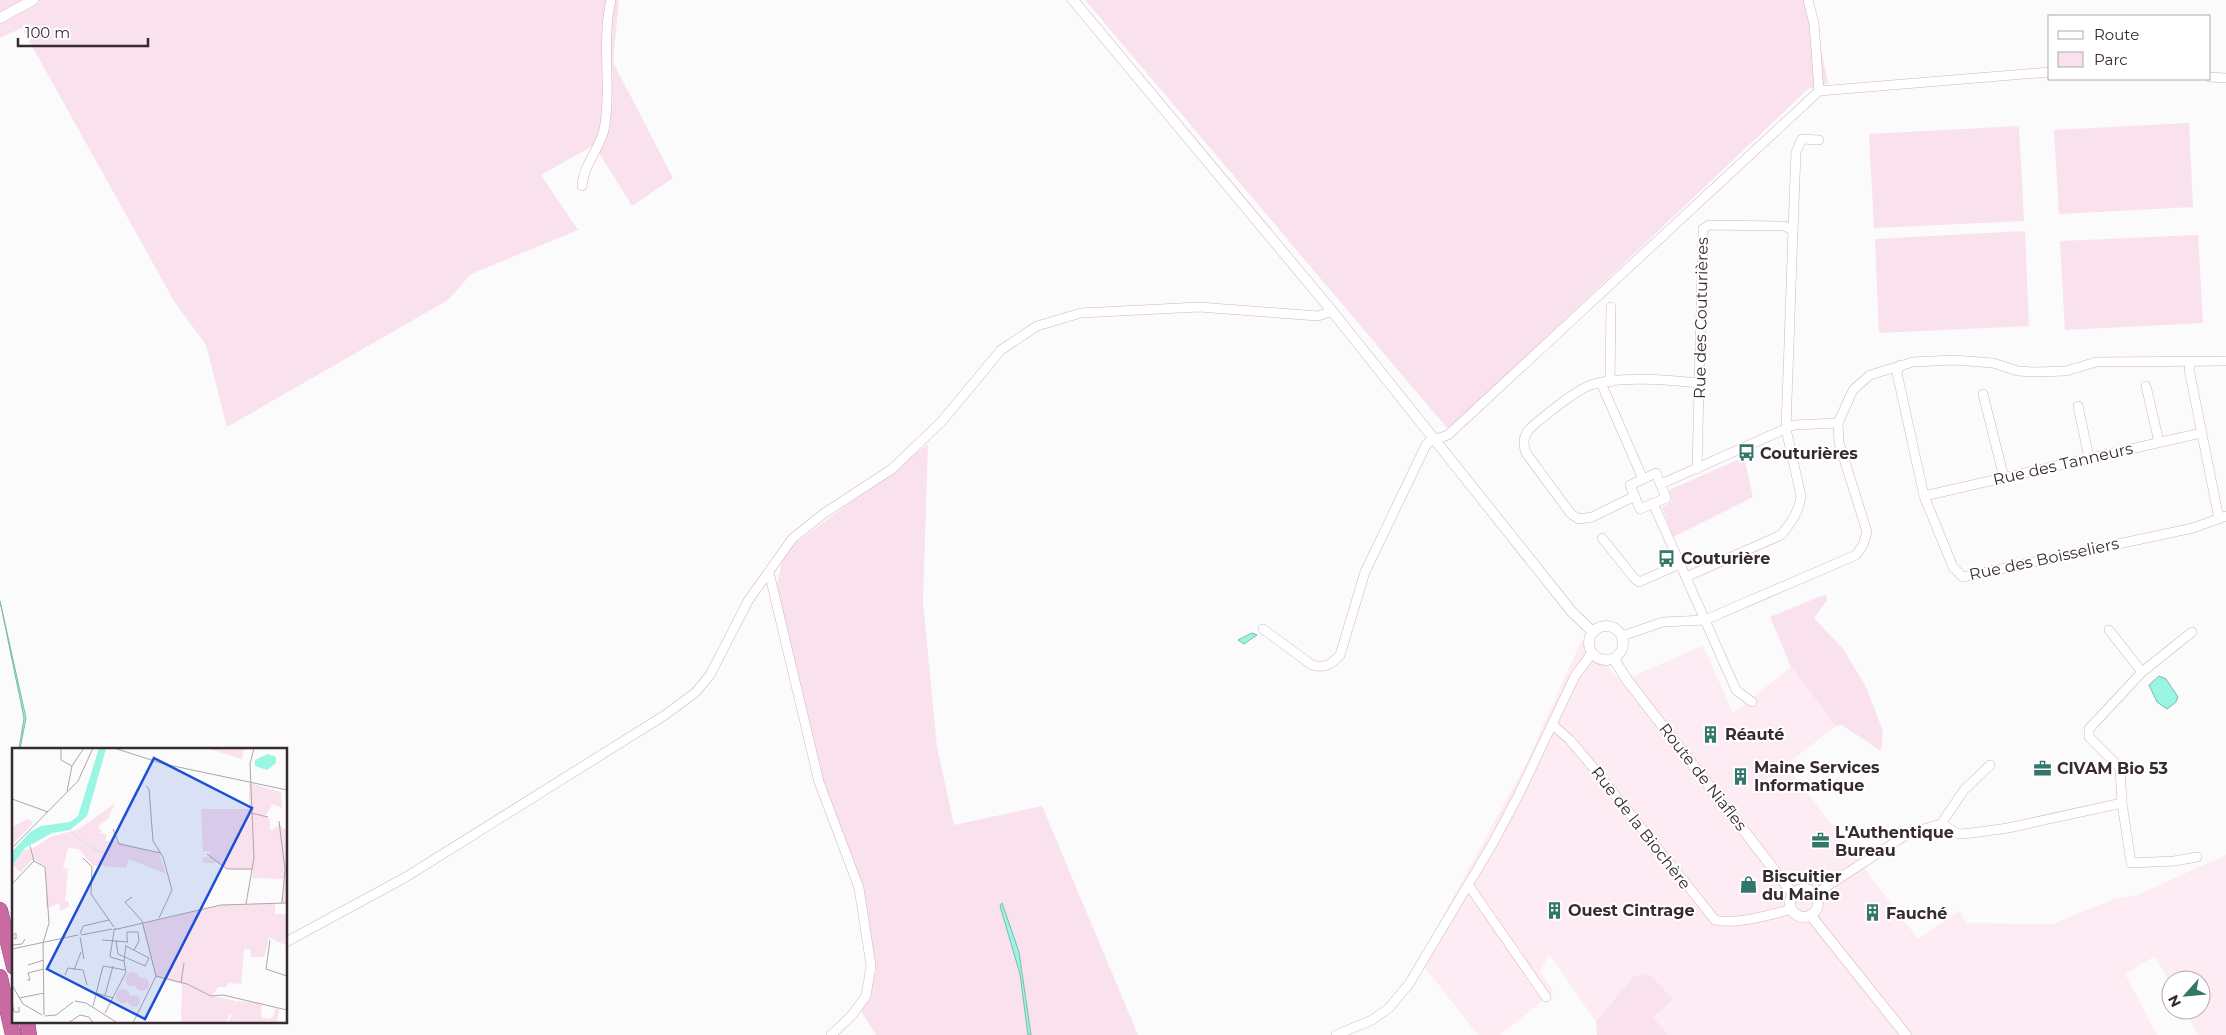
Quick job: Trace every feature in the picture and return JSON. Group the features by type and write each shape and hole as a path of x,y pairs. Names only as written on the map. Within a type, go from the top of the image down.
{"highway":[{"path":"0,910 12,959"},
{"path":"0,976 14,1035"},
{"path":"26,1022 30,1035"}],"street":[{"path":"0,18 33,0"},
{"path":"582,186 583,176 598,148 604,124 605,43 611,0"},
{"path":"1073,0 1332,312 1572,612 1593,632"},
{"path":"1808,0 1814,23 1819,91"},
{"path":"1263,629 1312,665 1321,668 1332,664 1340,655 1365,572 1426,445 1448,435 1819,91 2048,72"},
{"path":"2211,77 2226,78"},
{"path":"1686,577 1781,535 1791,523 1800,507 1801,496 1786,428 1796,152 1802,140 1820,140"},
{"name":"Rue des Couturières","path":"1697,468 1703,229 1709,225 1784,226 1793,230"},
{"path":"288,941 406,877 665,715 696,692 710,675 748,601 792,539 823,514 892,469 942,421 1001,350 1037,326 1081,313 1123,310 1199,307 1318,316 1332,312"},
{"path":"1611,308 1605,382 1643,479"},
{"path":"1622,636 1663,622 1706,620 1856,555 1863,545 1867,532 1839,443 1838,423 1853,390 1870,375 1913,362 1954,360 1993,363 2018,371 2036,372 2066,371 2096,362 2226,362"},
{"path":"2191,362 2189,369 2201,433 2223,517"},
{"name":"Rue des Boisseliers","path":"1900,365 1897,373 1924,496 1953,567 1963,577 2194,528 2223,517"},
{"path":"1635,496 1592,517 1579,519 1571,514 1526,453 1522,443 1527,431 1568,398 1588,386 1625,380 1699,383"},
{"path":"2146,386 2159,442"},
{"path":"1984,394 2004,478"},
{"path":"2078,406 2089,458"},
{"path":"1660,484 1786,428 1802,424 1838,423"},
{"name":"Rue des Tanneurs","path":"1924,496 2201,433"},
{"path":"1656,473 1660,484 1666,498 1640,509 1630,485 1656,473"},
{"path":"1653,503 1736,690 1752,702"},
{"path":"1602,538 1639,582 1680,564"},
{"path":"769,572 819,782 858,888 869,957 870,966 866,996 852,1015 831,1035"},
{"path":"1603,626 1614,627 1622,636 1623,647 1614,659 1600,659 1592,653 1589,642 1593,632 1603,626"},
{"path":"2109,630 2142,672"},
{"path":"2192,632 2142,672 2089,730 2089,737 2120,768 2122,803 2131,863 2174,861 2198,857"},
{"path":"1336,1035 1372,1020 1394,1002 1409,984 1469,886 1519,794 1575,676 1592,653"},
{"name":"Route de Niafles","path":"1614,659 1627,680 1794,894"},
{"name":"Rue de la Biochère","path":"1553,725 1570,740 1714,920 1729,921 1775,914 1792,909"},
{"path":"1815,894 1909,833 1941,824 1964,790 1990,765"},
{"path":"1941,824 1959,834 2008,828 2122,803"},
{"path":"1469,886 1546,997"},
{"path":"1811,916 1798,916 1792,909 1790,902 1794,894 1804,889 1815,894"},
{"path":"1811,916 1818,906 1815,894"},
{"path":"1811,916 1906,1035"}],"shaded area":[{"path":"0,601 26,718 19,748 24,718"},
{"path":"1252,633 1257,635 1244,644 1238,640"},
{"path":"1582,639 1621,681 1703,646 1733,713 1791,667 1836,726 1786,765 1918,939 1960,910 1966,923 2052,924 2114,899 2137,895 2226,855 2226,1035 2198,1035 2190,1020 2211,1020 2211,970 2163,970 2155,956 2125,974 2157,1035 1668,1035 1653,1017 1634,976 1596,1022 1549,954 1540,972 1554,992 1500,1035 1478,1035 1419,960 1526,764"},
{"path":"2159,676 2166,679 2178,697 2176,702 2167,709 2157,702 2149,685"},
{"path":"1002,903 1019,952 1031,1035 1028,1035 1020,974 1000,906"}],"green space":[{"path":"0,0 619,0 613,62 673,178 632,206 594,145 541,175 578,230 471,274 448,300 227,427 206,345 174,301 22,28 0,38"},
{"path":"1085,0 1811,0 1828,83 1808,89 1466,413 1447,428"},
{"path":"2189,123 2193,207 2059,214 2054,130"},
{"path":"2019,126 2024,221 1874,228 1869,134"},
{"path":"2025,231 2029,326 1879,333 1875,239"},
{"path":"2198,235 2203,323 2065,330 2060,241"},
{"path":"928,444 923,602 937,747 954,825 1042,806 1138,1035 876,1035 861,1011 876,972 861,890 816,760 776,590 784,552"},
{"path":"1744,457 1753,497 1673,537 1662,507 1672,501 1669,490"},
{"path":"1826,594 1827,600 1814,618 1843,649 1865,685 1883,731 1881,751 1842,725 1836,726 1791,667 1770,617"},
{"path":"1650,975 1673,999 1653,1017 1668,1035 1597,1035 1596,1022 1634,976"}],"place":[{"name":"Couturières","path":"1746,453"},
{"name":"Couturière","path":"1667,558"},
{"name":"Réauté","path":"1711,734"},
{"name":"CIVAM Bio 53","path":"2043,768"},
{"name":"Maine Services Informatique","path":"1740,776"},
{"name":"L'Authentique Bureau","path":"1821,841"},
{"name":"Biscuitier du Maine","path":"1748,885"},
{"name":"Ouest Cintrage","path":"1554,910"},
{"name":"Fauché","path":"1872,913"}]}
